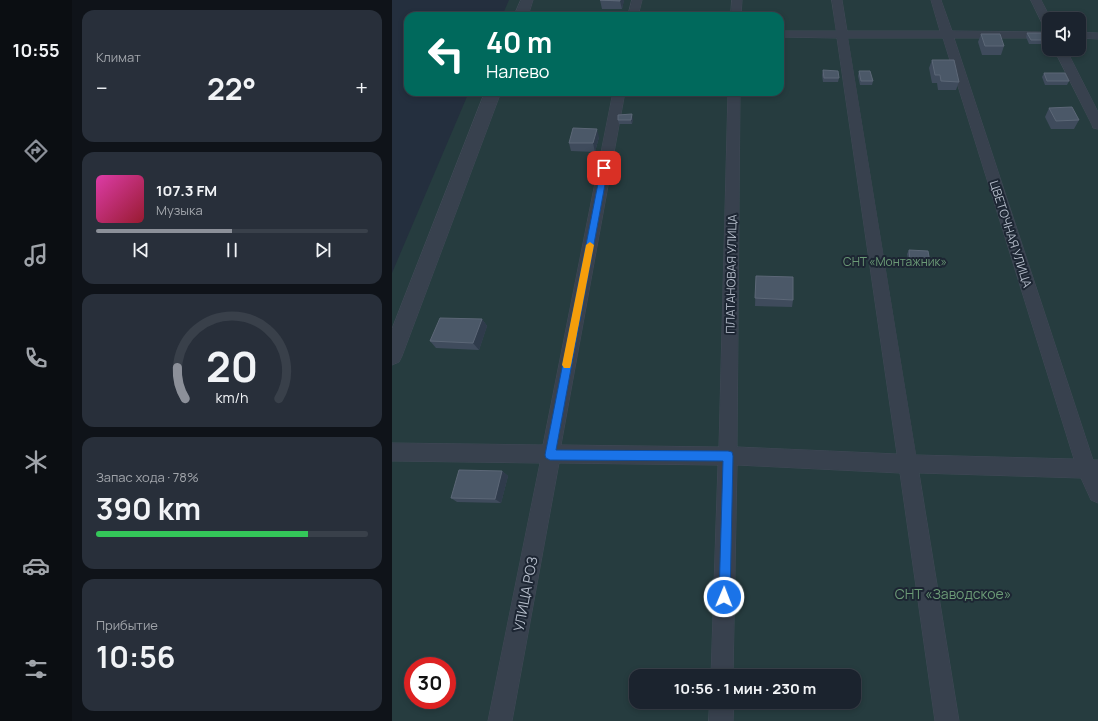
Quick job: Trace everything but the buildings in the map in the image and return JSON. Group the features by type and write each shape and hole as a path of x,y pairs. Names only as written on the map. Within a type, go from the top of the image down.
{"street":[{"path":"523,12 527,0"},
{"path":"634,12 637,0"},
{"path":"736,12 737,0"},
{"path":"837,0 947,721"},
{"name":"ЦВЕТОЧНАЯ УЛИЦА","path":"936,0 1092,469 1098,492"},
{"path":"1036,0 1042,12"},
{"path":"784,34 1042,35"},
{"path":"1086,35 1098,36"},
{"path":"1063,56 1098,126"},
{"path":"392,356 491,96"},
{"name":"УЛИЦА РОЗ","path":"500,721 618,96"},
{"name":"ПЛАТАНОВАЯ УЛИЦА","path":"722,669 728,463 734,96"},
{"path":"392,452 550,460 907,464 1092,469"},
{"path":"721,721 722,709"}],"green space":[{"name":"СНТ «Монтажник»","path":"509,0 1098,0 1098,721 392,721 392,273 467,96 784,96 784,12 504,12"}],"slow traffic":[{"path":"567,365 590,245"}],"route":[{"path":"604,168 550,455 728,456 724,597"}],"park label":[{"name":"СНТ «Заводское»","path":"953,593"}]}
